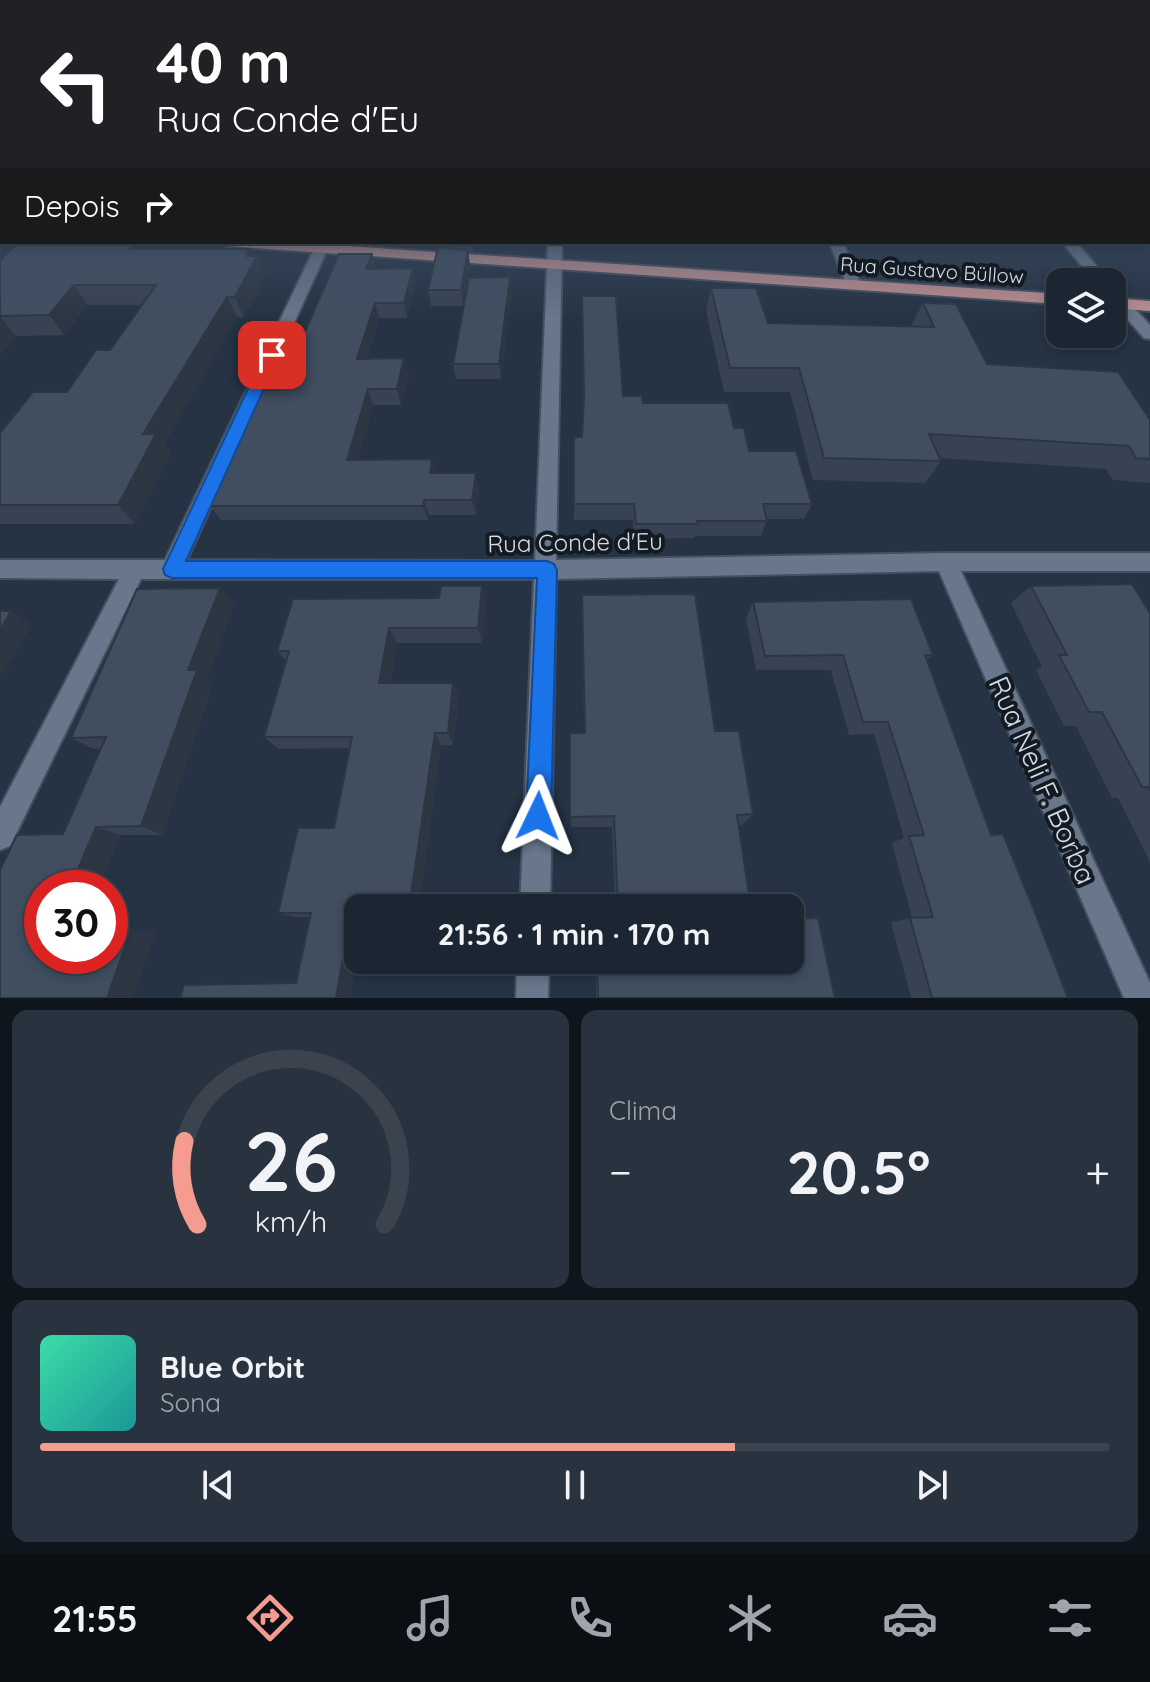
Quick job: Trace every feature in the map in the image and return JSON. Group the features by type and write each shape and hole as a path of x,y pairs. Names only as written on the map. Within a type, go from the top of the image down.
{"main road":[{"name":"Rua Gustavo Büllow","path":"258,244 554,253 854,285 1046,298"},
{"path":"1126,302 1150,306"}],"street":[{"path":"837,244 854,285"},
{"path":"1071,244 1091,268"},
{"path":"172,569 321,248"},
{"path":"535,894 554,253"},
{"path":"1126,311 1150,334"},
{"name":"Rua Conde d'Eu","path":"0,569 547,570 946,562 1150,562"},
{"name":"Rua Neli F. Borba","path":"946,562 1140,998"},
{"path":"0,836 135,569"},
{"path":"532,998 533,974"}],"building":[{"path":"16,244 134,244 130,249 249,249 246,256 257,256 235,297 227,297 143,434 156,434 118,505 0,505 0,433 33,392 67,392 96,350 110,350 156,285 74,285 49,315 0,316 0,260"},
{"path":"438,247 468,250 461,290 428,290"},
{"path":"339,254 372,254 366,269 413,268 404,303 375,303 357,359 404,358 397,389 368,389 347,460 432,459 430,473 476,473 472,500 424,500 423,506 210,506 276,359 293,359"},
{"path":"510,277 499,364 453,364 469,278"},
{"path":"711,288 756,288 768,323 934,327 923,303 956,304 987,364 1118,372 1150,420 1150,459 1136,458 1129,446 929,434 941,461 824,458 799,368 730,368"},
{"path":"582,296 616,296 623,396 642,396 643,403 728,403 734,428 744,428 749,451 796,451 812,504 763,504 767,521 636,524 634,504 574,504 574,437 582,437 584,396"},
{"path":"1132,584 1150,613 1150,790 1142,787 1102,712 1089,712 1059,655 1067,655 1031,586"},
{"path":"441,586 482,586 478,628 389,628 379,683 453,683 448,733 435,733 411,894 344,894 344,952 336,998 180,998 184,985 296,983 311,913 278,913 298,828 334,828 352,737 264,737 289,651 277,651 293,599 439,598"},
{"path":"220,588 188,670 197,670 141,826 96,827 78,870 24,870 24,974 115,974 107,998 0,998 0,870 17,835 63,834 106,737 71,738 137,589"},
{"path":"695,594 715,731 739,731 753,814 737,815 749,894 617,894 614,816 570,817 570,733 585,733 582,595"},
{"path":"911,599 933,655 925,655 991,835 1003,834 1068,998 932,998 910,918 933,917 909,836 924,835 888,722 863,722 843,655 765,656 753,602"},
{"path":"0,611 11,611 0,630"},
{"path":"804,918 818,918 835,998 598,998 597,974 804,974"}],"route":[{"path":"272,355 172,569 547,570 538,816"}]}
